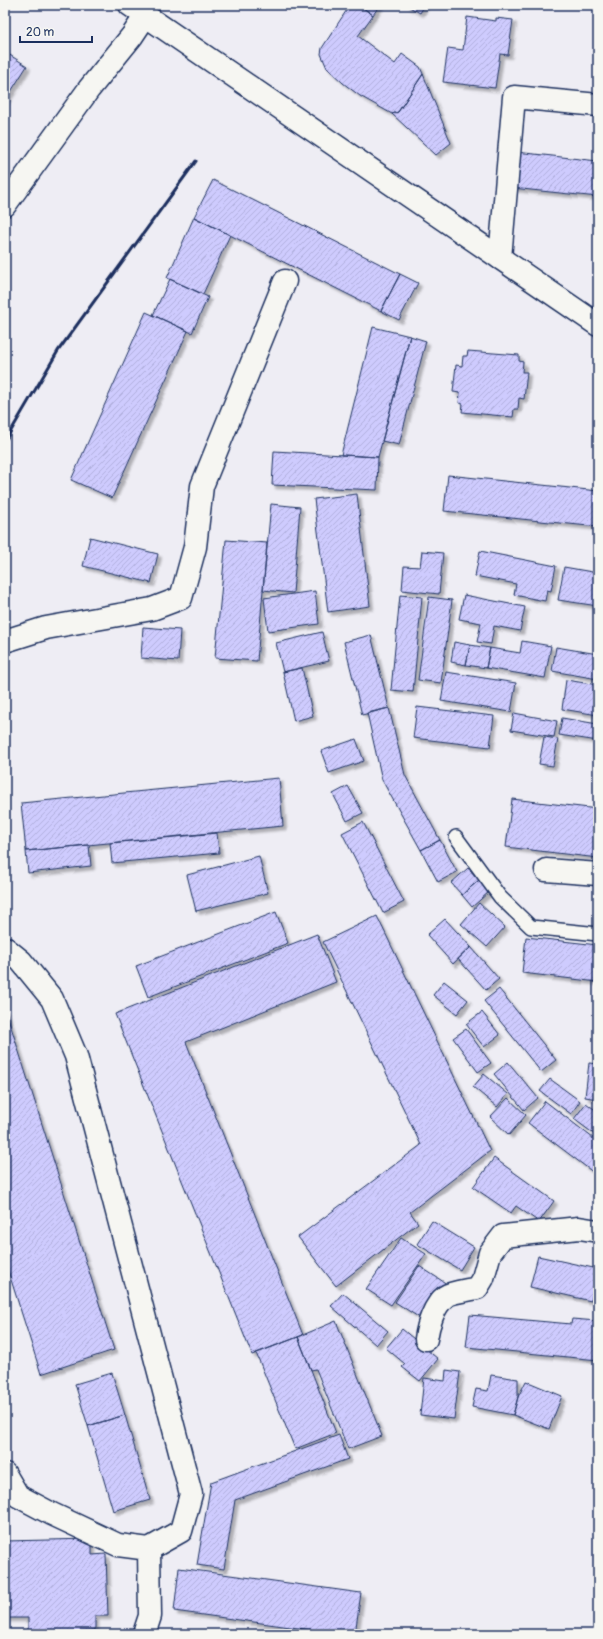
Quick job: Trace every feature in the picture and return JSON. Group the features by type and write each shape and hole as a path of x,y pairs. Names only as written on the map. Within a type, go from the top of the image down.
{"street":[{"path":"5,205 89,89 132,36 138,10 598,325"},
{"path":"500,258 514,97 598,105"},
{"path":"5,641 46,628 152,609 181,598 195,547 202,486 285,281"},
{"path":"546,870 598,874"},
{"path":"5,948 21,961 52,999 76,1056 190,1494 180,1531 149,1549 118,1545 46,1511 18,1496 5,1474"},
{"path":"426,1339 428,1324 440,1302 447,1295 477,1288 484,1278 490,1253 503,1236 579,1228 598,1231"},
{"path":"144,1634 150,1616 149,1549"}],"lane":[{"path":"456,838 500,896 531,927 598,934"}],"building":[{"path":"350,5 359,5 373,15 358,36 395,64 402,54 420,67 423,74 398,112 392,114 360,96 327,68 321,54 322,48"},
{"path":"359,5 380,5 373,15"},
{"path":"406,5 425,5 420,13"},
{"path":"467,17 496,21 496,18 513,20 508,55 500,54 495,88 443,82 448,48 463,50"},
{"path":"5,52 27,66 5,101"},
{"path":"423,74 451,143 436,155 392,114 398,112"},
{"path":"516,152 598,161 598,197 512,188"},
{"path":"213,180 400,274 381,311 194,217"},
{"path":"194,217 230,235 203,294 167,278"},
{"path":"400,274 418,283 399,320 381,311"},
{"path":"170,279 208,297 192,333 153,315"},
{"path":"146,312 188,331 112,498 71,480"},
{"path":"373,327 410,336 378,457 341,455"},
{"path":"410,336 426,341 399,445 382,441"},
{"path":"468,351 519,355 519,361 523,362 522,372 527,372 524,399 519,398 518,409 514,409 513,417 462,412 463,404 459,403 460,393 453,392 456,365 462,366 463,356 467,356"},
{"path":"274,451 378,457 377,490 272,485"},
{"path":"448,475 598,491 598,527 444,511"},
{"path":"357,494 370,606 328,612 314,499"},
{"path":"271,504 300,507 293,593 263,590"},
{"path":"90,537 158,554 151,583 83,566"},
{"path":"226,540 267,543 257,661 215,658"},
{"path":"422,551 443,553 439,594 402,590 404,566 420,567"},
{"path":"480,551 556,566 551,591 547,590 545,601 514,595 516,584 475,576"},
{"path":"564,567 598,573 598,606 558,600"},
{"path":"315,591 319,624 268,631 264,598"},
{"path":"400,595 422,597 413,692 391,690"},
{"path":"464,595 525,607 520,631 494,626 491,644 477,642 481,623 459,619"},
{"path":"429,597 452,600 441,683 418,680"},
{"path":"143,627 180,630 178,661 141,658"},
{"path":"322,632 329,661 283,672 276,643"},
{"path":"371,635 389,708 362,715 344,642"},
{"path":"522,641 551,646 545,678 486,668 490,648 520,653"},
{"path":"454,642 470,645 466,665 451,662"},
{"path":"470,645 490,648 486,668 466,665"},
{"path":"556,647 598,654 598,679 552,671"},
{"path":"302,668 313,716 294,721 283,672"},
{"path":"446,672 516,683 511,712 441,701"},
{"path":"566,680 598,685 598,715 562,709"},
{"path":"417,707 494,716 490,747 413,738"},
{"path":"389,708 405,775 440,840 421,850 382,780 367,713"},
{"path":"514,713 557,721 554,737 511,730"},
{"path":"562,718 598,724 598,741 559,735"},
{"path":"544,737 558,739 553,766 539,764"},
{"path":"356,739 364,761 329,773 321,751"},
{"path":"279,778 283,826 26,851 21,803"},
{"path":"348,786 363,813 347,821 333,794"},
{"path":"512,799 598,809 598,858 506,847"},
{"path":"363,822 404,902 383,913 342,833"},
{"path":"217,833 219,853 112,863 110,843"},
{"path":"440,840 457,872 438,882 421,850"},
{"path":"89,845 91,866 28,873 26,851"},
{"path":"259,856 268,893 196,911 187,875"},
{"path":"468,868 479,880 462,895 451,883"},
{"path":"479,880 489,892 472,907 462,895"},
{"path":"479,903 505,927 487,947 461,924"},
{"path":"276,912 288,943 148,997 136,966"},
{"path":"377,916 490,1151 410,1212 418,1223 336,1286 298,1237 421,1145 323,942"},
{"path":"445,919 471,947 453,964 427,935"},
{"path":"317,934 336,982 186,1042 303,1335 252,1355 115,1014"},
{"path":"526,937 598,945 598,982 522,973"},
{"path":"471,947 499,979 486,990 458,959"},
{"path":"444,981 468,1000 457,1014 433,995"},
{"path":"499,989 556,1060 541,1072 484,1001"},
{"path":"5,1008 114,1350 41,1374 5,1261"},
{"path":"482,1012 500,1035 484,1047 466,1024"},
{"path":"466,1029 491,1063 478,1072 453,1038"},
{"path":"508,1062 538,1098 524,1110 494,1074"},
{"path":"589,1063 598,1064 598,1099 585,1097"},
{"path":"484,1074 508,1094 497,1107 473,1087"},
{"path":"550,1079 580,1101 571,1114 540,1091"},
{"path":"508,1098 526,1115 509,1135 490,1117"},
{"path":"545,1101 598,1142 598,1176 528,1123"},
{"path":"586,1103 598,1112 598,1137 574,1119"},
{"path":"494,1158 554,1201 539,1222 516,1206 511,1213 473,1187"},
{"path":"432,1221 474,1247 460,1270 417,1244"},
{"path":"401,1238 426,1254 391,1305 366,1289"},
{"path":"538,1256 598,1269 591,1301 530,1287"},
{"path":"419,1266 447,1284 423,1320 395,1302"},
{"path":"343,1293 388,1331 376,1345 331,1306"},
{"path":"470,1315 571,1324 572,1319 597,1321 596,1331 598,1331 598,1360 466,1347"},
{"path":"336,1321 382,1436 348,1449 316,1369 311,1370 298,1337"},
{"path":"402,1329 438,1359 420,1381 402,1367 405,1364 386,1348"},
{"path":"298,1337 336,1433 295,1449 256,1353"},
{"path":"446,1370 460,1372 454,1419 420,1415 424,1378 445,1381"},
{"path":"112,1373 125,1415 88,1426 75,1384"},
{"path":"491,1375 518,1379 518,1397 513,1415 472,1407 476,1389 488,1391"},
{"path":"526,1381 562,1396 549,1429 513,1415 518,1397"},
{"path":"125,1415 150,1500 113,1511 88,1426"},
{"path":"339,1435 348,1459 235,1500 224,1569 197,1565 211,1482"},
{"path":"92,1539 92,1555 106,1554 108,1616 95,1616 95,1630 82,1631 82,1634 42,1634 42,1632 28,1632 28,1618 5,1618 5,1541"},
{"path":"179,1568 361,1593 355,1634 341,1634 174,1611"}],"railway":[{"path":"5,441 58,351 196,161"}]}
